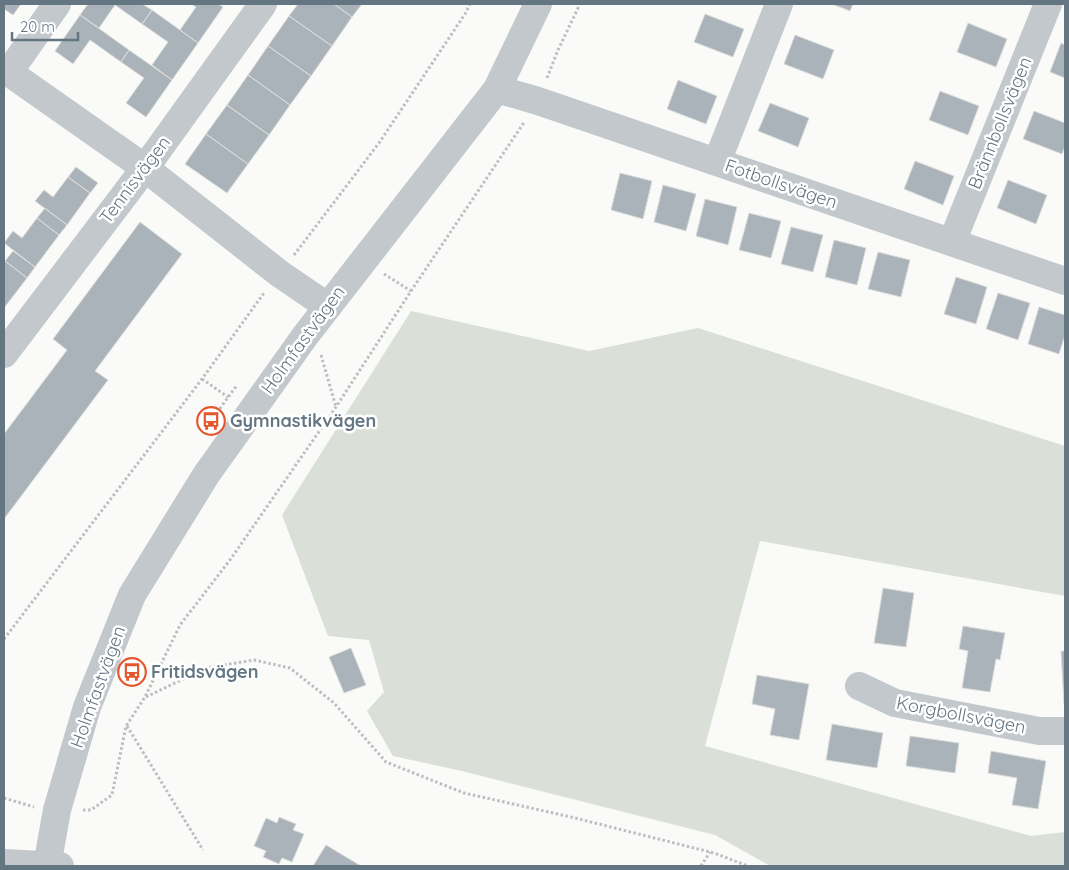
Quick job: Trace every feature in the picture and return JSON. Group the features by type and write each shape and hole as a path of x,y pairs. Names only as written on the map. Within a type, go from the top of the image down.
{"street":[{"path":"57,4 6,71 145,168 280,274 327,306"},
{"name":"Tennisvägen","path":"4,354 145,168 263,4"},
{"name":"Holmfastvägen","path":"52,866 57,810 87,707 132,595 206,475 327,306 497,89 538,4"},
{"path":"717,162 780,4"},
{"name":"Brännbollsvägen","path":"952,242 1048,4"},
{"name":"Fotbollsvägen","path":"497,89 538,101 1065,280"},
{"name":"Korgbollsvägen","path":"859,686 895,703 1039,731 1065,731"},
{"path":"4,862 52,866"}],"path":[{"path":"4,639 202,379 268,287 280,274 379,143 470,4"},
{"path":"4,798 37,808 91,810 112,794 126,726 145,697 180,624 230,560 336,407 538,101 558,50 580,4"},
{"path":"381,272 411,291"},
{"path":"320,352 336,407"},
{"path":"202,379 228,397"},
{"path":"205,429 239,382"},
{"path":"145,697 206,668 254,660 290,668 334,703 386,762 464,793 571,816 710,852 748,866"},
{"path":"126,726 203,850"},
{"path":"701,866 710,852"}],"shaded area":[{"path":"411,311 589,351 698,328 1065,446 1065,596 760,541 705,746 1031,836 1065,832 1065,866 770,866 715,835 462,771 393,756 367,711 384,692 369,640 328,636 282,515"}],"building":[{"path":"4,4 21,4 13,15 4,9"},
{"path":"88,4 142,4 152,10 142,24 115,5 99,28 80,15"},
{"path":"191,4 218,4 223,7 198,43 180,30 196,7"},
{"path":"298,4 334,4 352,17 332,46 289,16"},
{"path":"334,4 362,4 352,17"},
{"path":"832,4 853,4 850,11"},
{"path":"152,10 198,43 172,80 152,65 168,42 142,24"},
{"path":"705,14 744,29 733,57 694,42"},
{"path":"80,15 129,50 121,62 90,40 73,64 55,51"},
{"path":"289,16 332,46 311,76 268,46"},
{"path":"968,23 1007,39 996,67 957,52"},
{"path":"795,35 834,50 823,79 784,64"},
{"path":"1061,43 1065,45 1065,78 1050,72"},
{"path":"268,46 311,76 290,105 248,75"},
{"path":"129,50 172,80 146,117 126,103 144,78 121,62"},
{"path":"248,75 290,105 269,135 227,105"},
{"path":"678,80 717,96 706,124 667,109"},
{"path":"940,91 979,106 968,135 929,120"},
{"path":"770,103 809,118 798,147 758,131"},
{"path":"227,105 269,135 248,164 206,134"},
{"path":"1034,111 1065,123 1065,146 1062,154 1023,139"},
{"path":"206,134 248,164 227,193 185,164"},
{"path":"915,161 954,176 943,205 904,189"},
{"path":"76,167 98,183 90,193 68,177"},
{"path":"620,173 652,181 643,219 611,210"},
{"path":"68,177 90,193 67,225 35,201 44,190 53,197"},
{"path":"1008,180 1047,195 1036,224 997,208"},
{"path":"663,185 696,194 686,231 654,222"},
{"path":"705,199 737,207 728,245 696,236"},
{"path":"45,208 67,225 59,235 37,218"},
{"path":"749,213 781,221 771,258 739,250"},
{"path":"37,218 59,235 35,267 4,243 13,231 22,238"},
{"path":"140,222 182,254 95,371 108,380 4,519 4,434 67,350 53,339"},
{"path":"791,227 823,235 813,272 781,264"},
{"path":"834,240 866,248 857,285 825,277"},
{"path":"13,251 35,267 27,278 5,261"},
{"path":"878,252 910,260 901,297 868,289"},
{"path":"5,261 27,278 4,308 4,263"},
{"path":"956,277 987,287 976,324 944,314"},
{"path":"998,293 1030,303 1018,340 986,329"},
{"path":"1039,307 1065,315 1065,335 1059,354 1028,344"},
{"path":"883,588 914,593 906,647 874,643"},
{"path":"963,626 1005,633 1000,660 996,659 990,692 962,688 968,651 959,649"},
{"path":"351,648 366,685 344,693 329,657"},
{"path":"1061,651 1065,651 1065,704 1064,704"},
{"path":"757,675 809,684 799,740 770,735 775,709 752,704"},
{"path":"832,724 883,733 877,768 826,760"},
{"path":"910,736 959,743 955,773 906,766"},
{"path":"991,751 1046,761 1038,809 1012,805 1017,778 988,773"},
{"path":"279,817 296,824 293,830 304,834 292,862 282,858 279,864 263,857 266,851 254,846 266,818 277,823"},
{"path":"326,845 361,866 313,866"}],"place":[{"name":"Gymnastikvägen","path":"211,421"},
{"name":"Fritidsvägen","path":"132,672"}]}
